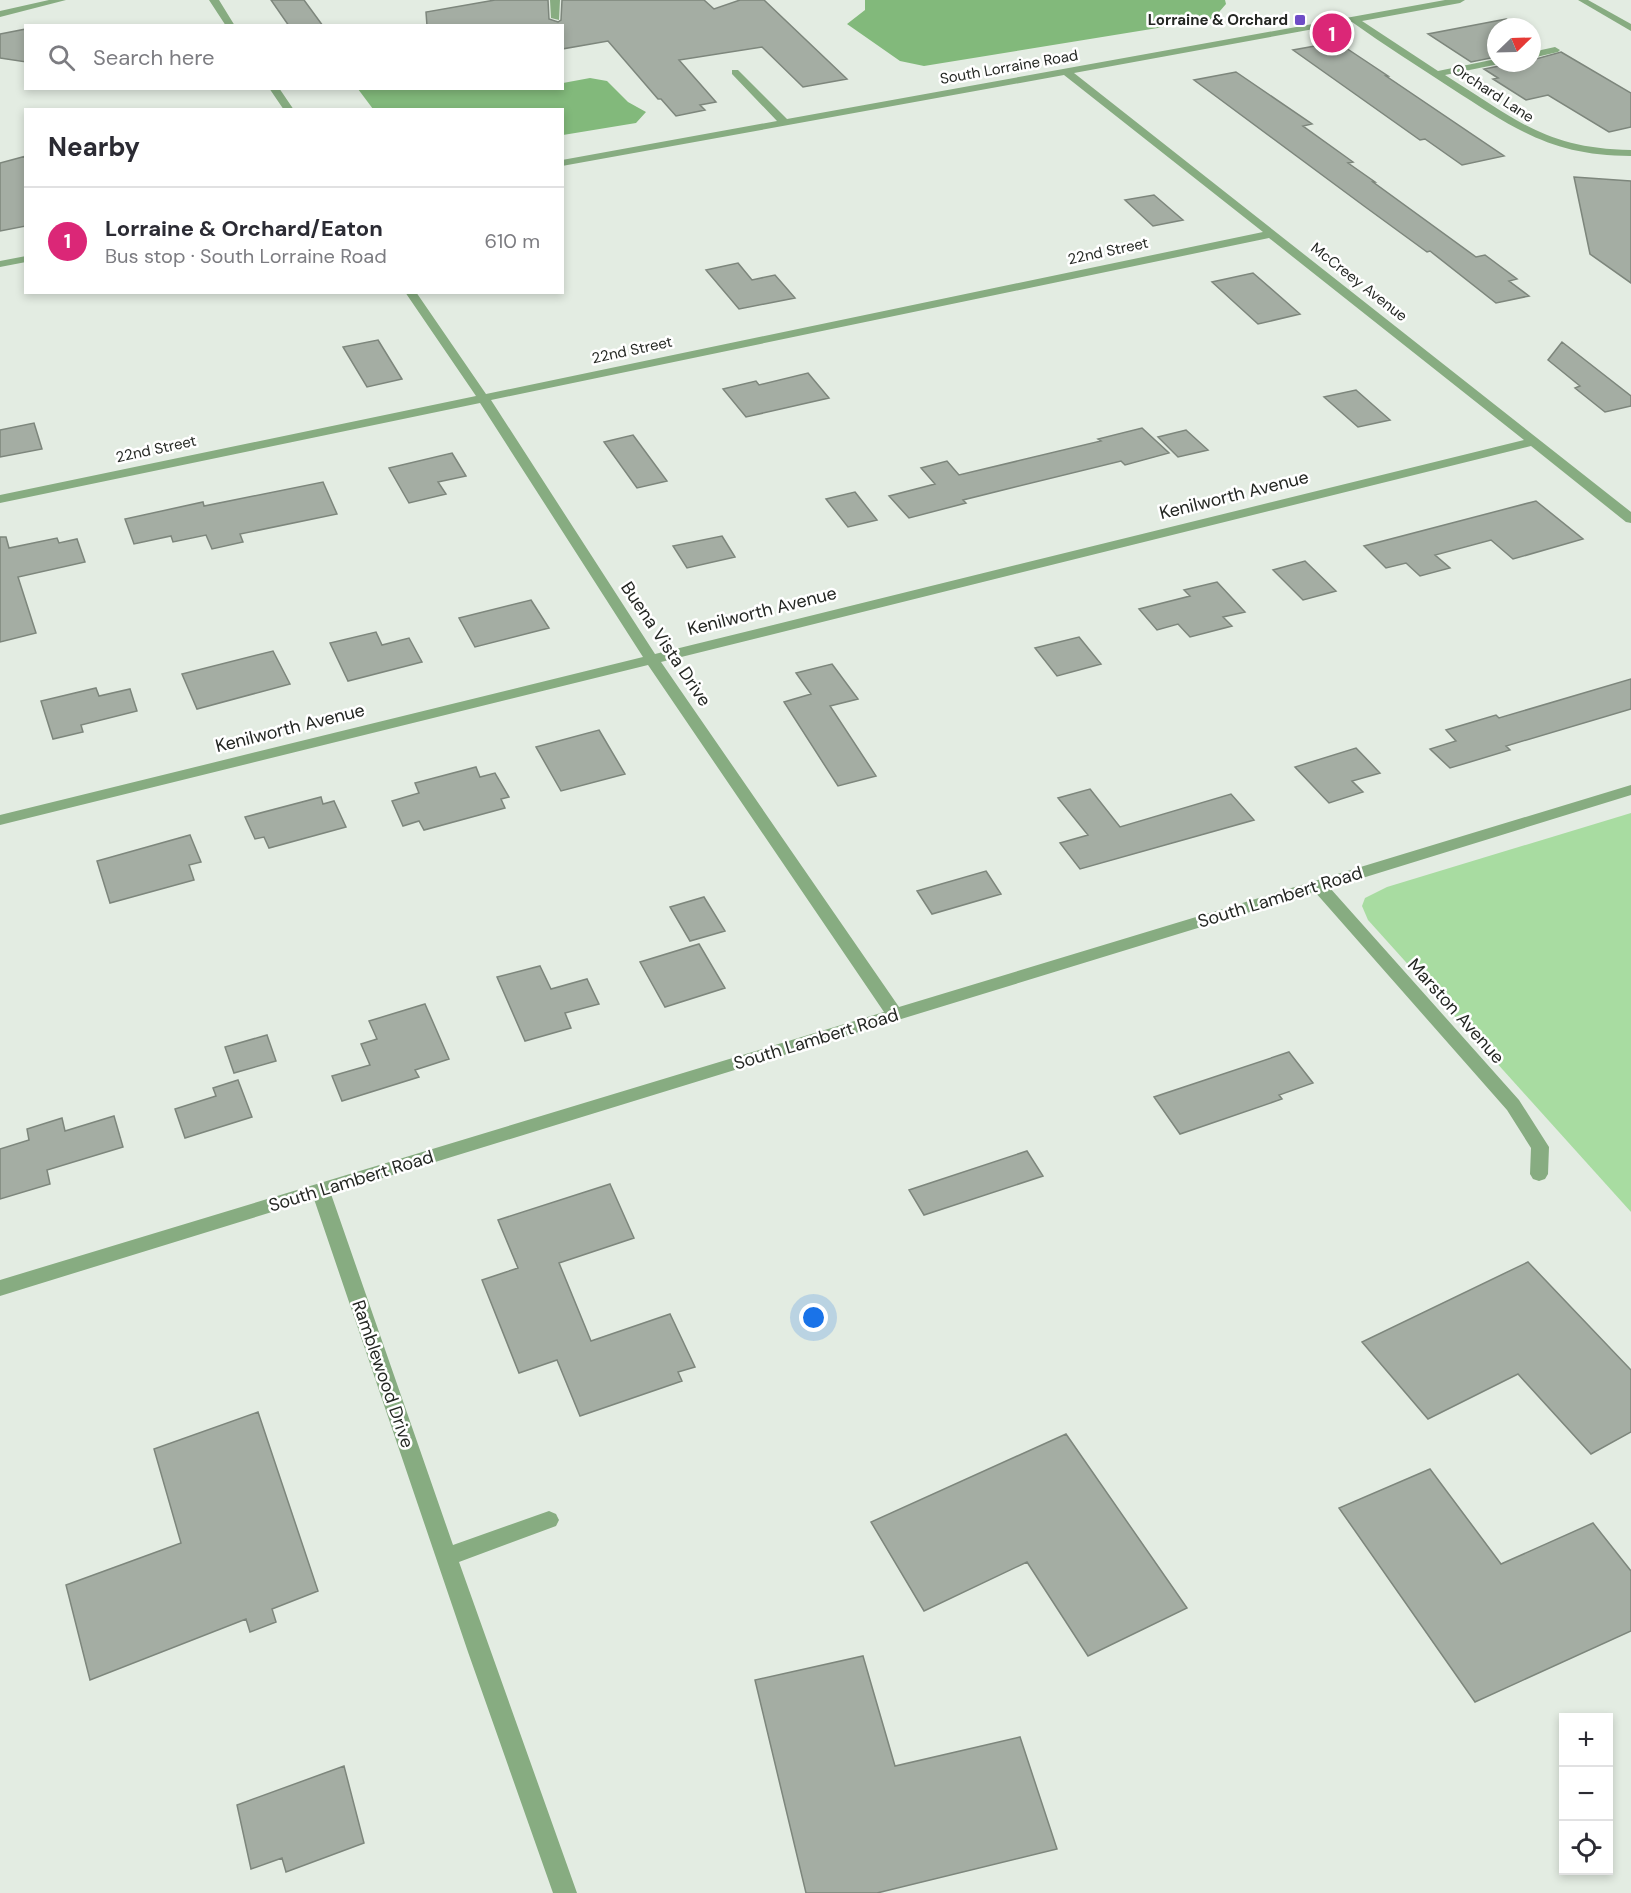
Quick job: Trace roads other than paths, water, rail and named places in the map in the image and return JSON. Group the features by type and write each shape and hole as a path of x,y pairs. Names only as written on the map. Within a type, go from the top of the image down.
{"street":[{"path":"0,14 61,0"},
{"path":"214,0 230,24"},
{"path":"555,0 556,18"},
{"path":"1393,0 1407,9"},
{"name":"South Lorraine Road","path":"564,163 1460,0"},
{"name":"Orchard Lane","path":"1353,19 1531,135 1585,151 1631,154"},
{"path":"1541,53 1555,50"},
{"path":"1436,74 1487,64"},
{"path":"735,72 785,123"},
{"name":"McCreey Avenue","path":"1067,72 1631,519"},
{"path":"275,90 288,108"},
{"name":"22nd Street","path":"0,499 1271,234"},
{"path":"0,264 24,259"},
{"name":"Buena Vista Drive","path":"411,294 483,398 651,658 895,1015"},
{"name":"Kenilworth Avenue","path":"0,820 1533,441"},
{"name":"South Lambert Road","path":"0,1288 1631,790"},
{"name":"Marston Avenue","path":"1319,886 1513,1105 1540,1147 1539,1174"},
{"name":"Ramblewood Drive","path":"320,1190 565,1893"},
{"path":"446,1557 549,1520"}],"lane":[{"path":"1582,0 1631,28"}],"place":[{"name":"Lorraine & Orchard","path":"1300,20"},
{"name":"Lorraine & Orchard/Eaton","path":"1332,33"}]}
